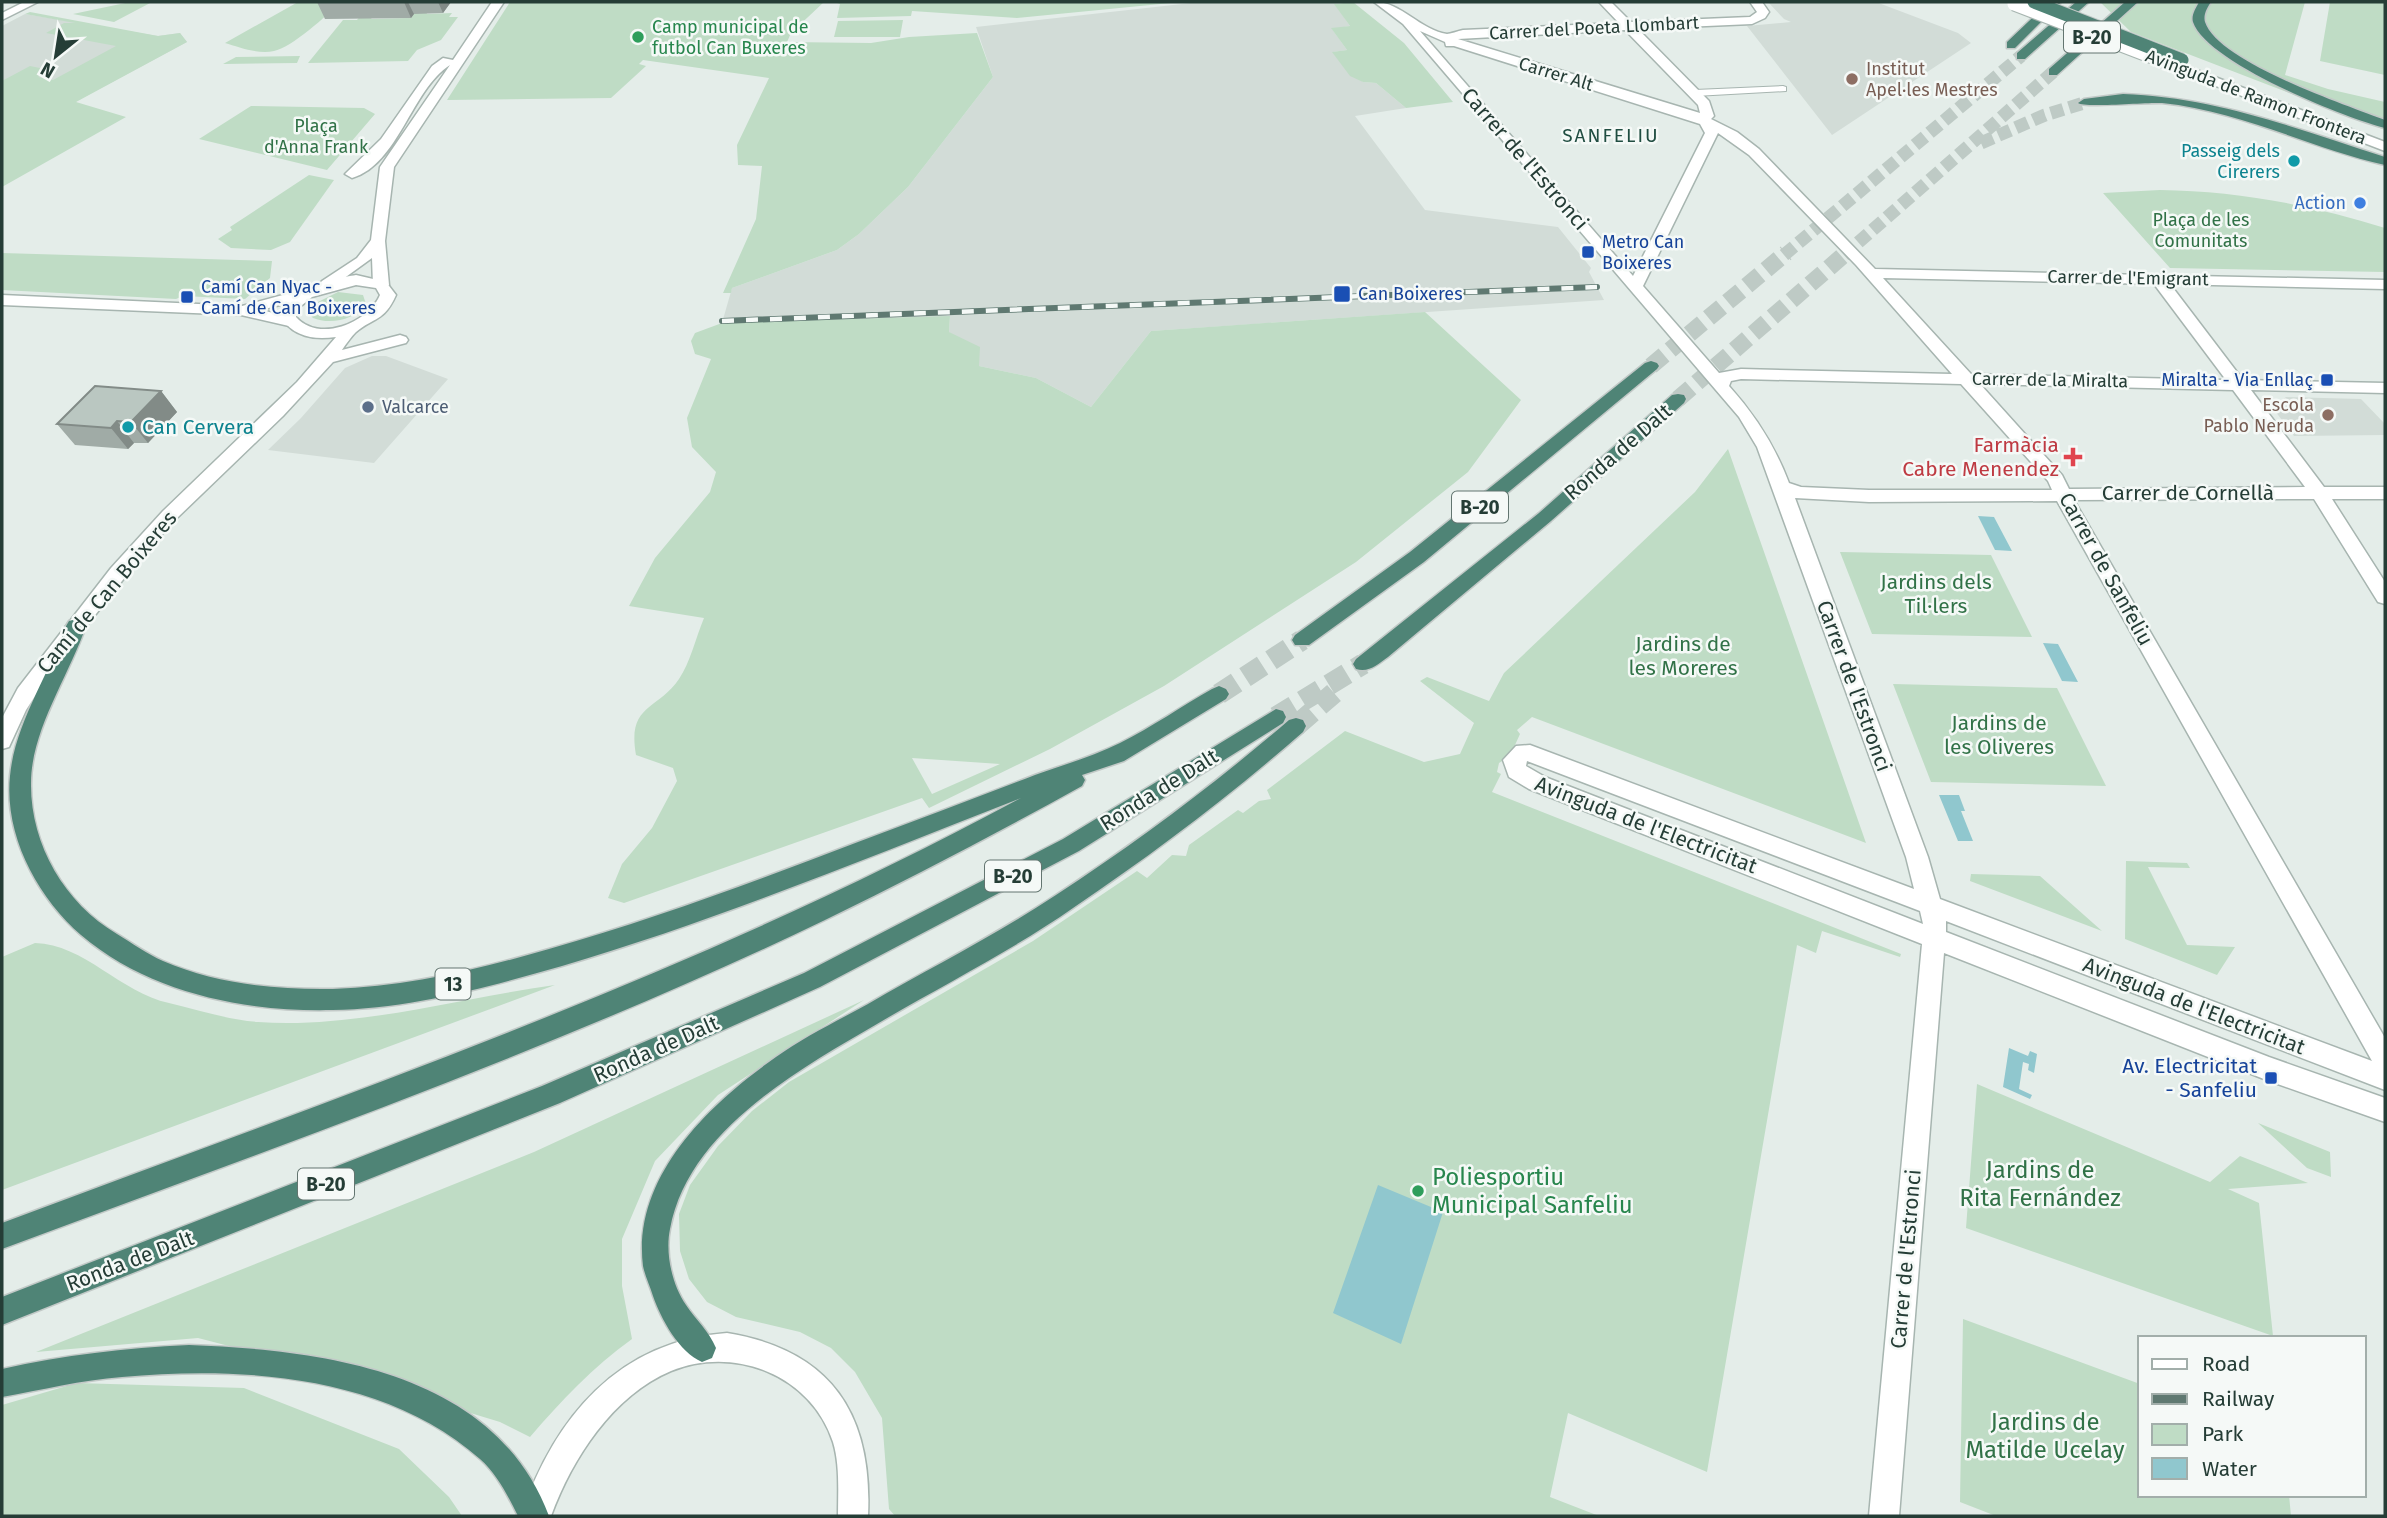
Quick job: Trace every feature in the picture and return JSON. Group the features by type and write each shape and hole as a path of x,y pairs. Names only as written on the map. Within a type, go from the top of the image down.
{"highway":[{"path":"2034,2 2182,60"},
{"path":"2011,45 2055,2"},
{"name":"B-20","path":"2021,56 2083,2"},
{"name":"B-20","path":"2053,72 2132,2"},
{"path":"2205,2 2198,18 2200,26 2206,37 2224,52 2262,73 2385,124"},
{"path":"2084,103 2138,98 2194,104 2244,116 2385,161"},
{"name":"Ronda de Dalt","path":"1303,640 1417,557 1651,366"},
{"name":"Ronda de Dalt","path":"1370,660 1545,517 1678,399"},
{"name":"13","path":"76,626 61,668 31,729 24,754 21,805 29,842 36,859 67,905 88,927 145,966 183,980 256,996 351,999 407,993 536,964 672,921 786,880 1127,749"},
{"name":"B-20","path":"2,1236 540,1032 793,925 1031,805 1219,694"},
{"name":"Ronda de Dalt","path":"2,1311 551,1095 812,980 1071,845 1286,722 1228,785 1063,903 786,1064 747,1094 711,1128 685,1159 665,1196 653,1247 658,1275 671,1307 702,1348"},
{"path":"2,1383 41,1372 101,1363 156,1359 219,1358 339,1373 428,1406 469,1429 493,1451 521,1488 535,1516"}],"street":[{"path":"2,17 33,2"},
{"path":"2,300 241,310 323,333 351,328 373,317 387,303 388,295 381,285 378,242 390,162 498,2"},
{"name":"Carrer de l'Estronci","path":"1380,2 1408,22 1636,285 1758,433 1782,487 1917,857 1935,923 1884,1516"},
{"path":"1605,2 1695,93 1710,113 1701,119 1712,133 1636,285"},
{"name":"Carrer del Poeta Llombart","path":"1452,40 1463,34 1752,20 1761,16 1762,8 1756,2"},
{"name":"Avinguda de Ramon Frontera","path":"2018,2 2182,60 2385,138"},
{"name":"Avinguda de Ramon Frontera","path":"2018,2 2385,147"},
{"name":"Carrer Alt","path":"1408,22 1452,40 1701,119"},
{"path":"1440,60 1452,40"},
{"path":"390,162 362,167 398,124 419,90 441,64 464,52"},
{"path":"1695,93 1783,89"},
{"name":"Carrer de Sanfeliu","path":"1701,119 1741,141 1754,152 1870,273 2044,464 2385,1060"},
{"path":"241,310 305,294 327,284 362,261 378,242"},
{"name":"Carrer de l'Emigrant","path":"1870,273 2385,284"},
{"path":"2158,278 2319,493 2385,597"},
{"path":"327,284 356,280 381,285"},
{"path":"305,294 290,309 295,326 308,343 309,355 324,362 400,340"},
{"name":"Camí de Can Boixeres","path":"2,741 22,698 41,667 144,542 275,415 351,328"},
{"name":"Carrer de la Miralta","path":"1721,386 1724,377 1741,374 2385,388"},
{"name":"Carrer de Cornellà","path":"1782,487 1799,493 1825,495 2385,493"},
{"name":"Avinguda de l'Electricitat","path":"2385,1078 1530,753 1523,752 1514,760 1516,771 1523,777 2269,1069 2385,1110"},
{"path":"535,1516 565,1450 597,1407 638,1374 678,1354 724,1346 762,1353 800,1370 827,1401 846,1436 855,1483 853,1516"}],"shaded area":[{"path":"1200,2 1346,2 1335,4 1350,26 1332,29 1347,50 1333,52 1363,82 1376,83 1406,108 1355,116 1425,210 1558,227 1591,268 1589,272 1604,300 1151,331 1091,407 1036,378 979,366 949,332 950,317 722,323 732,288 837,250 859,234 908,187 993,77 976,27"},
{"name":"Institut Apel·les Mestres","path":"1768,2 1876,2 1958,33 1971,43 1832,135 1747,26 1791,22 1784,19"},
{"path":"25,14 158,36 180,33 187,42 75,102 2,85 2,26"},
{"name":"Valcarce","path":"372,356 386,356 448,379 374,463 268,450 301,418 345,368"},
{"name":"Escola Pablo Neruda","path":"2286,397 2361,399 2385,424 2385,435 2294,436 2272,407"}],"green space":[{"path":"130,2 152,2 114,22 73,14"},
{"path":"298,2 340,2 309,30 281,49 262,52 225,43"},
{"path":"371,2 384,2 371,19 411,18 423,2 427,14 452,13 449,17 458,17 441,40 417,50 408,61 308,63 343,20 357,20"},
{"path":"510,2 824,2 791,33 787,42 871,43 909,37 977,33 993,77 908,187 859,234 837,250 732,288 731,293 723,293 756,219 762,166 738,165 737,145 769,78 643,60 639,64 646,66 611,98 447,100"},
{"path":"834,2 1181,2 1017,18 912,11 911,16 837,18 840,4"},
{"path":"1353,2 1404,43 1453,102 1406,108 1376,83 1363,82 1350,76 1332,52 1347,50 1331,28 1350,26 1334,4"},
{"path":"2100,2 2305,2 2285,75 2328,89 2385,102 2385,130 2131,32"},
{"path":"2330,2 2385,2 2385,75 2320,61"},
{"path":"30,12 158,36 180,33 187,42 76,102 126,117 2,187 2,81 30,66 50,70 38,77 53,80 116,46 46,33 64,23 75,23 25,14"},
{"path":"903,20 900,37 834,37 838,21"},
{"path":"300,56 297,63 223,64 236,57"},
{"name":"Plaça d'Anna Frank","path":"251,106 364,108 375,114 327,170 199,139"},
{"path":"309,175 334,180 290,242 271,250 231,248 218,239 232,230 230,227"},
{"name":"Plaça de les Comunitats","path":"2160,190 2246,196 2330,212 2385,228 2385,272 2170,268 2103,193"},
{"path":"2,253 272,261 270,278 245,299 183,296 176,299 2,290"},
{"path":"338,292 363,295 366,304 355,314 342,320 320,320 309,314 314,304"},
{"path":"1425,312 1521,400 1468,472 1356,562 1164,686 1050,749 929,808 922,798 624,903 608,898 622,864 652,828 677,781 673,768 636,755 636,726 646,710 670,689 683,673 704,618 629,606 655,558 710,492 716,472 692,447 687,418 711,359 695,354 691,341 695,333 722,323 950,316 949,332 980,347 979,366 1036,378 1091,407 1151,331","holes":["912,758 1000,764 932,794"]},
{"name":"Jardins de les Moreres","path":"1728,449 1866,843 1532,717 1517,730 1520,734 1510,756 1499,763 1497,772 1501,774 1492,792 1901,954 1900,957 1822,931 1816,953 1797,945 1707,1472 1568,1413 1550,1497 1599,1516 895,1516 889,1509 882,1418 855,1372 831,1348 800,1332 736,1317 707,1302 689,1279 680,1251 679,1214 690,1185 718,1146 752,1111 789,1082 1033,941 1137,871 1147,878 1172,855 1186,856 1189,845 1238,810 1243,813 1259,801 1271,799 1267,790 1345,731 1424,762 1460,754 1474,723 1420,681 1427,677 1489,701 1504,673 1695,492"},
{"name":"Jardins dels Til·lers","path":"1840,552 1991,555 2032,637 1872,634"},
{"name":"Jardins de les Oliveres","path":"1893,684 2057,688 2106,786 1931,782"},
{"path":"2126,861 2187,863 2190,868 2148,867 2187,945 2235,947 2217,975 2125,939"},
{"path":"1971,874 2040,876 2102,931 1970,881"},
{"path":"35,943 70,951 151,998 225,1017 258,1022 294,1023 369,1017 555,985 2,1190 2,957"},
{"path":"864,1000 718,1095 655,1161 622,1239 622,1286 632,1339 578,1385 530,1437 500,1422 372,1383 198,1338 36,1352 534,1152"},
{"name":"Jardins de Rita Fernández","path":"1977,1084 2210,1182 2240,1156 2308,1183 2228,1189 2259,1203 2273,1336 1966,1228"},
{"path":"2258,1123 2330,1152 2331,1177 2307,1168"},
{"name":"Jardins de Matilde Ucelay","path":"1963,1319 2138,1383 2138,1497 2289,1497 2291,1516 1996,1516 1960,1502"},
{"path":"77,1383 244,1388 399,1449 449,1497 462,1516 2,1516 2,1405"}],"water":[{"path":"1978,516 1994,517 2012,551 1995,550"},
{"path":"2043,643 2058,644 2078,682 2062,681"},
{"path":"1939,795 1959,795 1965,811 1961,811 1973,841 1958,841"},
{"path":"2009,1048 2028,1056 2030,1051 2037,1054 2034,1073 2028,1070 2029,1064 2023,1062 2019,1089 2032,1095 2030,1099 2003,1087"},
{"path":"1378,1185 1443,1212 1401,1344 1333,1313"}],"building":[{"path":"95,386 161,391 131,422 117,421 111,428 57,424"}],"tunnel":[{"path":"1784,255 2021,56"},
{"path":"1844,255 2053,72"},
{"path":"1981,143 2045,115 2084,103"},
{"path":"1651,366 1786,253"},
{"path":"1678,399 1846,253"},
{"path":"1219,694 1302,640"},
{"path":"1276,717 1363,664"},
{"path":"1296,726 1334,693"}],"railway":[{"path":"722,321 1597,287"}],"place":[{"name":"Camp municipal de futbol Can Buxeres","path":"638,37"},
{"name":"Institut Apel·les Mestres","path":"1852,79"},
{"name":"Passeig dels Cirerers","path":"2294,161"},
{"name":"Action","path":"2360,203"},
{"name":"Metro Can Boixeres","path":"1588,252"},
{"name":"Can Boixeres","path":"1342,294"},
{"name":"Camí Can Nyac - Camí de Can Boixeres","path":"187,297"},
{"name":"Miralta - Via Enllaç","path":"2327,380"},
{"name":"Valcarce","path":"368,407"},
{"name":"Escola Pablo Neruda","path":"2328,415"},
{"name":"Can Cervera","path":"128,427"},
{"name":"Farmàcia Cabre Menendez","path":"2073,457"},
{"name":"Av. Electricitat - Sanfeliu","path":"2271,1078"},
{"name":"Poliesportiu Municipal Sanfeliu","path":"1418,1191"}],"district":[{"name":"SANFELIU","path":"1611,135"}]}
